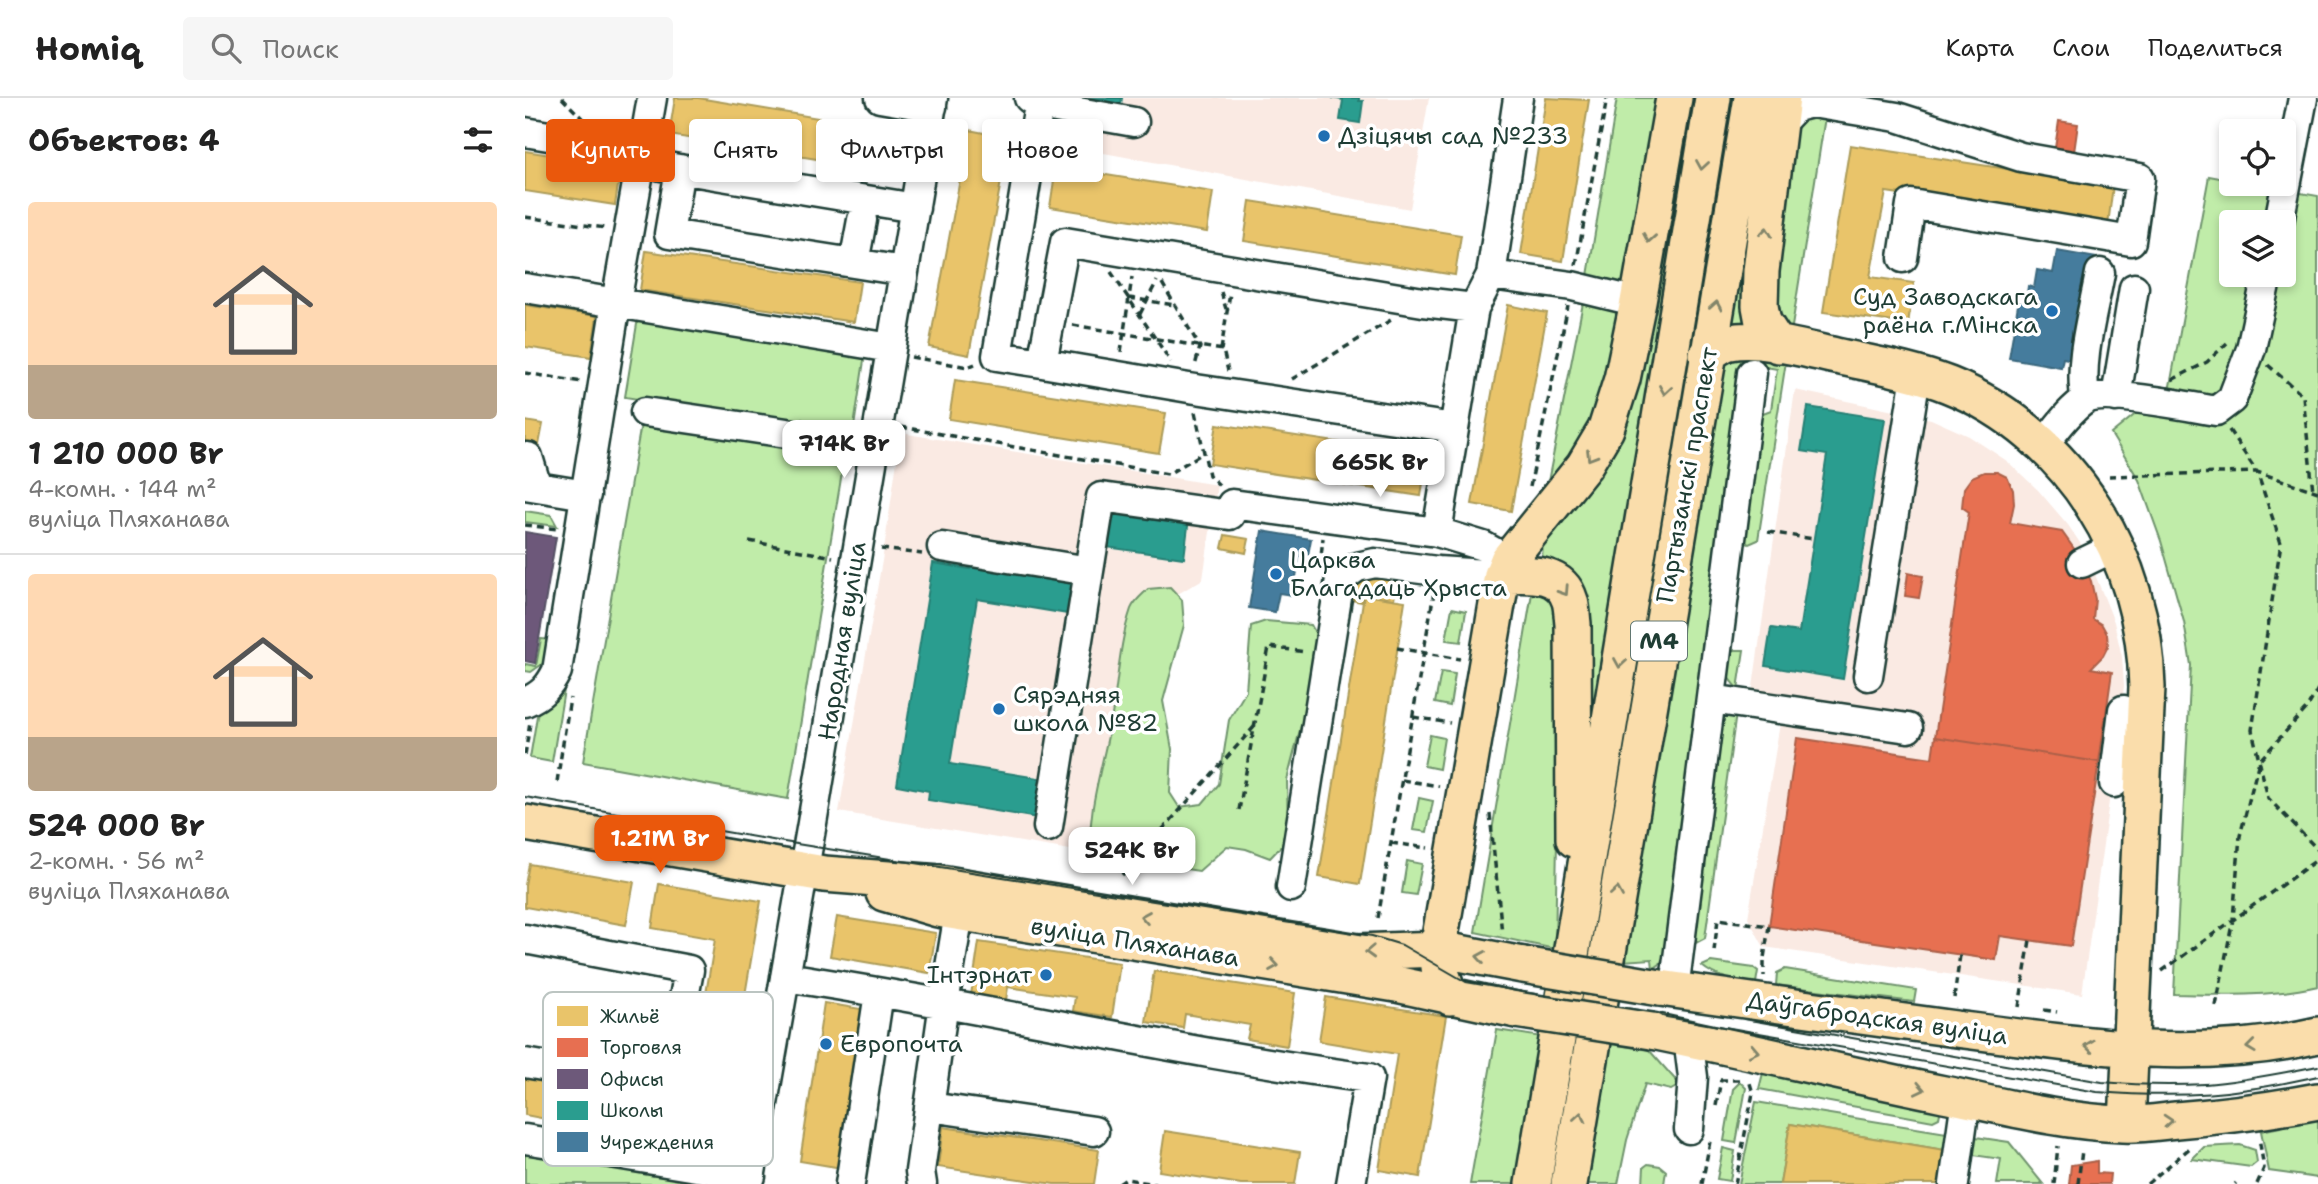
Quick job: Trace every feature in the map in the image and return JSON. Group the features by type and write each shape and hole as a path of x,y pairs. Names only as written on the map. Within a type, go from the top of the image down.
{"main road":[{"path":"1450,997 1439,967 1438,949 1505,568 1584,466 1606,429 1622,379 1638,302 1674,98"},
{"name":"Партызанскі праспект","path":"1533,1184 1713,98"},
{"name":"Партызанскі праспект","path":"1569,1184 1752,98"},
{"path":"1778,345 1763,322 1761,271 1795,106"},
{"path":"1707,354 1728,342 1778,345 1916,375 1950,386 2014,420 2043,444 2085,494 2115,547 2133,592 2147,654 2125,710 2130,1050 2127,1124"},
{"path":"1505,568 1544,575 1559,581 1570,600 1573,624 1575,935"},
{"name":"вуліца Пляханава","path":"525,824 814,872 940,883 1358,953 1438,949"},
{"name":"вуліца Пляханава","path":"814,872 938,909 1396,984 1450,997"},
{"name":"Даўгабродская вуліца","path":"1438,949 1667,989 2038,1041 2130,1050 2248,1048 2318,1035"},
{"path":"1667,989 1688,1038"},
{"name":"Даўгабродская вуліца","path":"1450,997 1688,1038 2039,1113 2127,1124 2236,1115 2315,1102"}],"street":[{"path":"648,119 652,98"},
{"path":"880,98 932,103"},
{"path":"1437,532 1474,308 1491,275 1518,98"},
{"path":"2281,210 2303,98"},
{"path":"1134,122 1034,102 997,356 1454,428"},
{"name":"Народная вуліца","path":"773,1046 785,977 814,872 874,446 901,352 904,271 932,103"},
{"path":"1795,106 1898,117 2021,157 2140,178 2131,240 1911,204 1903,258"},
{"path":"525,132 546,136"},
{"path":"675,167 915,208"},
{"path":"669,234 680,169"},
{"path":"525,702 549,687 557,671 637,182"},
{"path":"854,263 862,220"},
{"path":"629,229 904,271"},
{"path":"1042,363 1065,242 1423,302 1474,308"},
{"path":"2087,399 2083,372 2100,273"},
{"path":"1491,275 1572,286 1638,302"},
{"path":"2043,444 2087,399 2096,396 2216,411 2232,399 2251,349 2264,287"},
{"path":"525,288 901,352"},
{"path":"2116,397 2134,288"},
{"path":"1667,989 1711,699 1752,373"},
{"path":"1868,676 1916,375"},
{"path":"645,412 874,446"},
{"path":"525,457 528,457 531,486 586,495"},
{"path":"1048,827 1101,496 1230,515 1232,504 1437,532 1483,547 1505,568"},
{"path":"2082,564 2115,547"},
{"path":"931,551 1089,571"},
{"path":"1291,887 1340,579 1357,567 1375,563 1437,571 1505,568"},
{"path":"1711,699 1908,728"},
{"path":"2114,783 2125,710"},
{"path":"922,1184 920,1171 959,913"},
{"path":"525,939 689,970 685,992"},
{"path":"785,977 944,1003 1243,1060 1369,1078 1351,1184"},
{"path":"850,1184 879,993"},
{"path":"1688,1038 1693,1077 1689,1129"},
{"path":"525,1063 543,1066"},
{"path":"1954,1184 1966,1099"},
{"path":"930,1107 1094,1131"},
{"path":"525,1139 543,1142"},
{"path":"673,1166 750,1180"}],"path":[{"path":"525,217 616,230 629,229"},
{"path":"1118,376 1136,254"},
{"path":"1109,269 1189,388 1209,475 1232,504"},
{"path":"1221,350 1234,270"},
{"path":"1139,315 1159,277 1200,347 1189,388"},
{"path":"1129,298 1175,305"},
{"path":"1050,321 1223,350 1247,397 1423,302"},
{"path":"2109,477 2257,472 2316,492 2303,396 2236,335 2207,362 2171,380"},
{"path":"901,352 949,364"},
{"path":"525,373 602,386"},
{"path":"2216,411 2257,472 2281,543 2252,730 2259,761 2268,799 2318,850"},
{"path":"898,427 1168,474 1203,453"},
{"path":"525,525 562,529"},
{"path":"1768,532 1814,539"},
{"path":"1313,534 1325,539 1318,577"},
{"path":"749,541 835,558 878,548 931,551"},
{"path":"1378,918 1437,571"},
{"path":"1239,810 1269,647 1306,653 1308,640"},
{"path":"1397,648 1460,659"},
{"path":"2216,1006 2233,919 2241,836 2259,761 2307,708 2318,689"},
{"path":"1413,717 1450,723"},
{"path":"1122,875 1255,725"},
{"path":"1402,780 1439,786"},
{"path":"1490,814 1502,935"},
{"path":"1391,843 1429,848"},
{"path":"2162,971 2318,859"},
{"path":"1714,951 1718,919 1769,926 1764,980"},
{"path":"2019,1007 2030,940"},
{"path":"1954,998 1960,955"},
{"path":"2044,1010 2059,1013"},
{"path":"1735,1184 1753,1093 1749,1080 1751,1068"},
{"path":"1707,1080 1749,1080"},
{"path":"2249,1138 2259,1137 2264,1168 2257,1184"},
{"path":"2147,1184 2195,1144"},
{"path":"2054,1184 2058,1146"},
{"path":"2078,1184 2082,1150"},
{"path":"1119,1184 1126,1179 1155,1184"}],"shaded area":[{"name":"Дзіцячы сад №233","path":"1045,98 1429,98 1410,209 1103,153 1103,119 1042,119"},
{"path":"1795,390 1931,419 1969,436 2007,461 2038,490 2068,525 2086,552 2114,622 2122,657 2124,685 2082,994 1764,947 1748,918 1784,699 1752,694"},
{"name":"Сярэдняя школа №82","path":"901,433 1217,485 1203,579 1156,607 1119,858 839,812"}],"green space":[{"path":"1617,98 1659,98 1633,292 1587,282"},
{"path":"1694,98 1705,98 1640,437 1588,739 1587,612 1542,560 1543,542 1630,402"},
{"path":"1766,98 1760,334 1728,333"},
{"path":"1799,113 1825,117 1791,333 1775,322 1777,270 1794,154 1786,149"},
{"path":"2209,176 2219,178 2219,196 2296,196 2296,192 2318,196 2318,986 2264,994 2174,994 2191,665 2184,622 2161,541 2139,480 2111,434 2170,386"},
{"path":"1583,303 1629,310 1598,428 1545,497"},
{"path":"638,318 865,354 853,433 625,397"},
{"path":"1727,350 1787,355 1758,540 1749,544 1744,542 1755,416 1771,410 1777,369 1745,363 1670,943 1660,964 1653,969 1652,959 1622,961"},
{"path":"642,418 846,448 788,799 583,762"},
{"path":"525,511 551,515 557,526 525,522"},
{"path":"1170,587 1182,600 1184,625 1163,701 1172,749 1170,793 1179,807 1202,804 1219,784 1229,720 1246,691 1251,626 1266,621 1311,625 1322,645 1287,780 1288,839 1270,858 1246,849 1227,846 1199,871 1186,869 1157,855 1119,864 1091,859 1093,808 1127,623 1132,606 1148,589"},
{"path":"1533,587 1550,591 1561,625 1555,949 1475,932"},
{"path":"1452,608 1466,611 1461,642 1446,640"},
{"path":"541,639 552,640 548,660 531,672 525,671 525,664 536,666"},
{"path":"1744,650 1738,689 1727,673 1730,653"},
{"path":"1441,672 1455,674 1450,706 1435,703"},
{"path":"565,684 552,762 530,758 539,704"},
{"path":"1728,712 1736,713 1705,938 1694,944 1719,721"},
{"path":"1430,735 1444,738 1439,769 1424,766"},
{"path":"1419,798 1433,801 1427,832 1413,830"},
{"path":"1407,861 1422,864 1416,895 1402,893"},
{"path":"1711,962 1754,968 1758,971 1756,983 1720,976 1702,966"},
{"path":"1785,969 1916,990 1914,1002 1776,985 1777,973"},
{"path":"1497,1030 1542,1037 1517,1184 1470,1184"},
{"path":"1611,1044 1649,1050 1680,1085 1671,1090 1645,1084 1627,1140 1618,1184 1588,1184"},
{"path":"1764,1069 1941,1108 1939,1118 1933,1121 1759,1089"},
{"path":"1740,1082 1746,1088 1736,1143 1724,1141 1733,1089"},
{"path":"1756,1102 1953,1134 1950,1151 1790,1124 1780,1184 1739,1184"},
{"path":"2318,1119 2318,1178 2269,1171 2261,1131"},
{"path":"1969,1136 2009,1142 2043,1184 1997,1184 2001,1159 1966,1154"},
{"path":"525,1144 543,1148 543,1166 633,1166 721,1184 525,1184"},
{"path":"2240,1145 2255,1150 2257,1162 2251,1167 2192,1159 2204,1147"},
{"path":"1723,1148 1735,1151 1730,1181 1717,1179"},
{"path":"1648,1164 1660,1166 1666,1171 1664,1184 1643,1184 1644,1167"}],"building: Жильё":[{"path":"675,98 698,98 824,119 816,119 816,159 802,157 802,119 689,119 689,138 675,136 675,119 672,119"},
{"path":"1546,98 1589,100 1563,261 1521,254"},
{"path":"969,130 982,133 982,182 1001,182 969,355 929,347 959,182 968,182"},
{"path":"1850,145 2113,185 2108,225 1886,192 1870,277 1914,283 1908,324 1823,312"},
{"path":"525,151 546,154 546,182 619,182 615,205 525,191"},
{"path":"1103,174 1213,192 1207,232 1050,207 1054,182 1103,182"},
{"path":"1250,201 1461,235 1455,275 1244,241"},
{"path":"646,251 860,282 854,322 640,290"},
{"path":"525,305 597,316 591,357 525,347"},
{"path":"1508,305 1547,313 1511,511 1472,504"},
{"path":"955,380 1166,413 1159,453 949,419"},
{"path":"525,421 543,424 539,445 525,443"},
{"path":"1217,424 1427,456 1421,496 1210,464"},
{"path":"1225,535 1249,539 1246,553 1222,548"},
{"path":"1355,572 1398,579 1394,599 1364,595 1362,602 1351,600"},
{"path":"1364,595 1405,601 1360,884 1319,877"},
{"path":"529,864 634,882 626,925 525,907"},
{"path":"659,884 761,901 746,992 706,992 715,939 652,928"},
{"path":"837,917 936,933 929,973 830,956"},
{"name":"Інтэрнат","path":"979,942 1120,963 1112,1017 1073,1011 1075,997 1008,987 1006,1000 971,995"},
{"path":"1154,971 1295,993 1287,1046 1247,1039 1250,1025 1185,1014 1183,1028 1146,1022"},
{"path":"1326,997 1446,1016 1420,1177 1379,1170 1397,1054 1319,1041"},
{"path":"824,1003 867,1010 842,1168 800,1161"},
{"path":"525,1072 543,1076 543,1118 525,1115"},
{"path":"1790,1124 1950,1151 1944,1184 1780,1184"},
{"path":"943,1127 1099,1150 1094,1184 1054,1184 938,1167"},
{"path":"1165,1131 1300,1152 1295,1184 1241,1184 1159,1171"}],"building: Торговля":[{"path":"2059,121 2078,124 2074,152 2055,148"},
{"path":"1984,472 1997,472 2007,477 2013,490 2014,504 2010,523 2062,532 2077,553 2091,581 2095,599 2093,619 2102,625 2107,634 2108,646 2103,656 2091,668 2112,672 2099,762 1935,737 1969,512 1962,507 1964,488 1972,477"},
{"path":"1908,573 1923,576 1919,598 1905,596"},
{"path":"1935,737 2099,762 2071,946 2000,936 1996,960 1769,926 1797,738 1932,758"},
{"path":"2097,1161 2097,1173 2110,1174 2109,1184 2069,1184 2071,1165"}],"building: Офисы":[{"path":"525,532 556,537 535,663 525,661"}],"building: Школы":[{"path":"1051,98 1122,98 1120,111"},
{"path":"1332,98 1359,98 1359,101 1363,101 1360,123 1340,120 1343,100"},
{"path":"1808,407 1885,419 1843,679 1765,666 1771,628 1799,632 1827,455 1801,451"},
{"path":"1105,506 1189,518 1184,558 1099,546"},
{"path":"972,558 1086,577 1080,616 977,599 950,764 1051,780 1044,819 928,800 929,791 897,785 933,563 970,569"}],"building: Учреждения":[{"path":"2057,251 2097,258 2078,361 2063,358 2061,367 2009,358 2019,299 2026,300 2028,286 2034,288 2037,270 2053,273"},
{"name":"Царква Благадаць Хрыста","path":"1262,531 1311,539 1308,555 1300,553 1293,595 1279,593 1275,612 1249,608"}],"tram line":[{"path":"525,797 778,841 1372,936 1402,945 1466,982 2097,1092 2192,1095 2230,1092 2318,1076"},
{"path":"1744,1019 2102,1082 2205,1084 2318,1066"}],"place":[{"name":"Дзіцячы сад №233","path":"1324,136"},
{"name":"Суд Заводскага раёна г.Мінска","path":"2052,311"},
{"name":"Царква Благадаць Хрыста","path":"1276,574"},
{"name":"Сярэдняя школа №82","path":"999,709"},
{"name":"Інтэрнат","path":"1046,975"},
{"name":"Европочта","path":"826,1044"}]}
